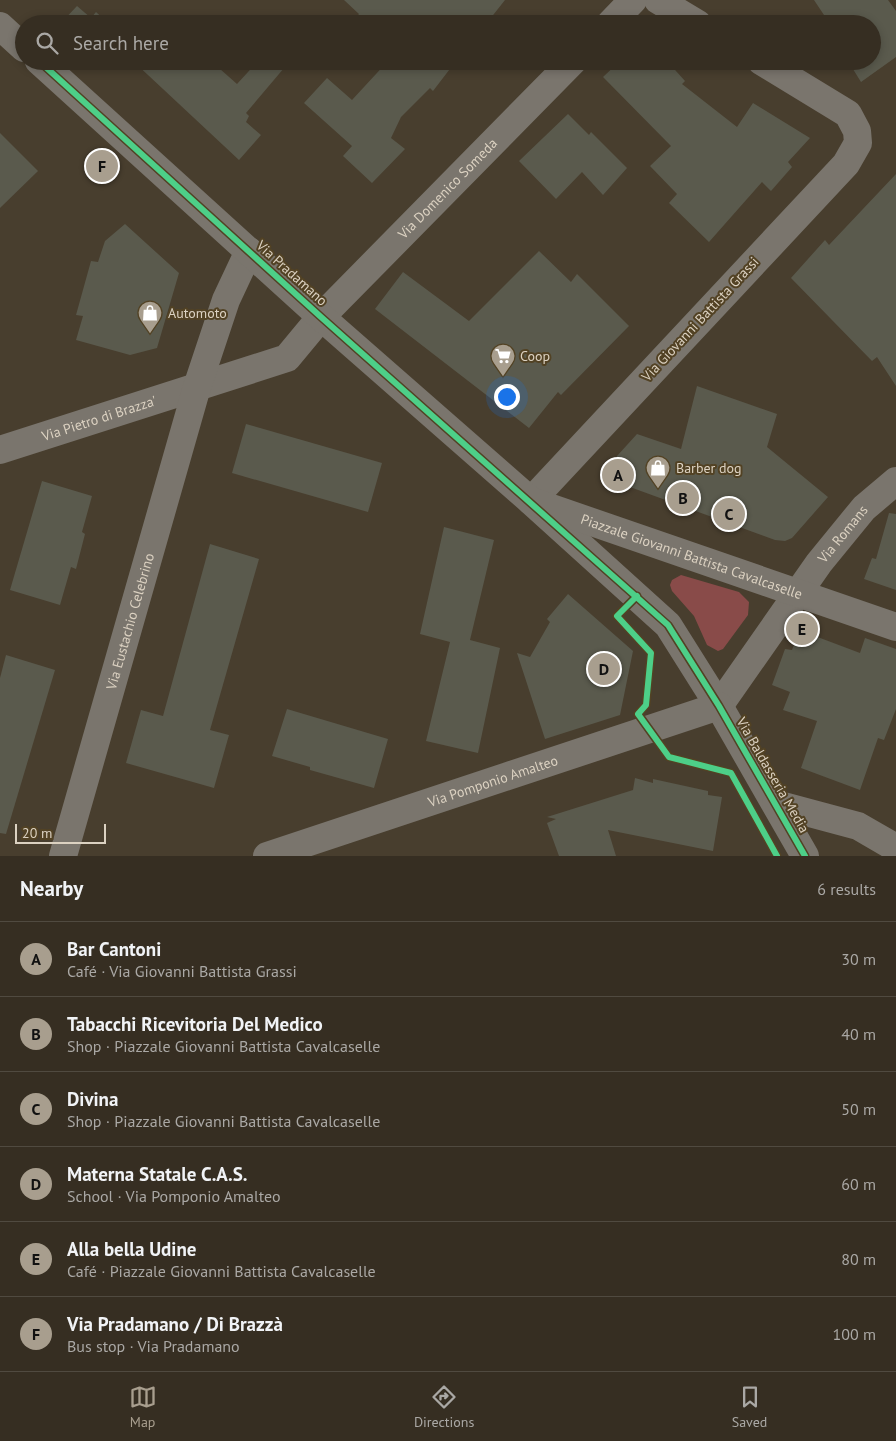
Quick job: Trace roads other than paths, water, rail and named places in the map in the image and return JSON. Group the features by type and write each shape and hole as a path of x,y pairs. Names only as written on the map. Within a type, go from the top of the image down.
{"street":[{"path":"619,15 633,0"},
{"path":"658,0 683,15"},
{"path":"0,26 15,40"},
{"name":"Via Pradamano","path":"49,70 321,317 531,501"},
{"name":"Via Domenico Someda","path":"321,317 564,70"},
{"name":"Via Giovanni Battista Grassi","path":"531,501 846,164 858,143 857,131 853,121 840,108 776,70"},
{"path":"197,387 226,300 249,251"},
{"name":"Via Pietro di Brazza'","path":"0,450 287,358 321,317"},
{"name":"Via Eustachio Celebrino","path":"63,856 197,387"},
{"name":"Via Romans","path":"797,592 864,508 896,481"},
{"name":"Piazzale Giovanni Battista Cavalcaselle","path":"531,501 797,592 719,706 668,625 531,501"},
{"path":"797,592 896,627"},
{"name":"Via Baldasseria Media","path":"719,706 805,856"},
{"name":"Via Pomponio Amalteo","path":"267,856 719,706"},
{"path":"776,804 858,826 896,848"}],"place":[{"name":"Via Pradamano / Di Brazzà","path":"102,166"},
{"name":"Automoto","path":"150,334"},
{"name":"Coop","path":"503,377"},
{"name":"Bar Cantoni","path":"618,475"},
{"name":"Barber dog","path":"658,489"},
{"name":"Tabacchi Ricevitoria Del Medico","path":"683,498"},
{"name":"Divina","path":"729,514"},
{"name":"Alla bella Udine","path":"802,629"},
{"name":"Materna Statale C.A.S.","path":"604,669"}]}
